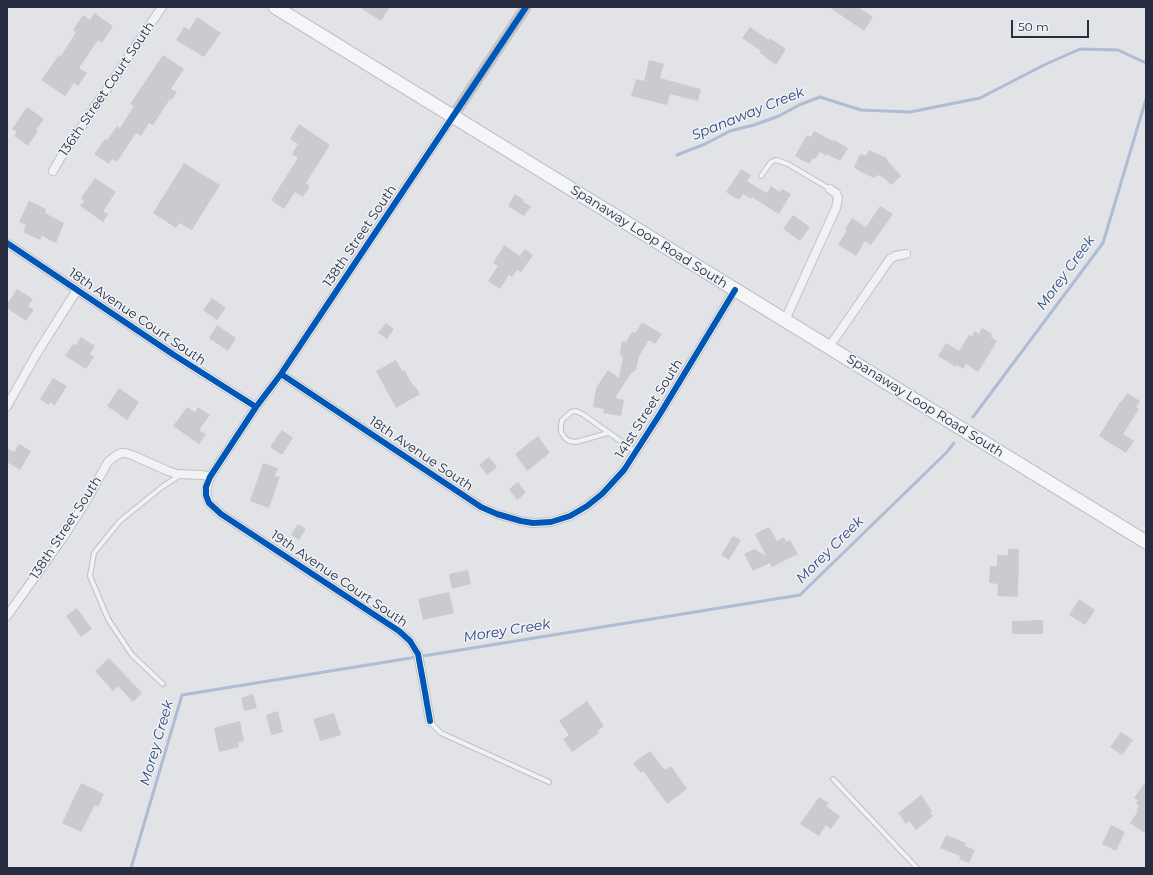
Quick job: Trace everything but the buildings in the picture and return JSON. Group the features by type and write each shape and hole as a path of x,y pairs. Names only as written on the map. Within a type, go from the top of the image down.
{"main road":[{"name":"Spanaway Loop Road South","path":"275,7 1146,542"}],"street":[{"name":"136th Street Court South","path":"53,171 162,7"},
{"name":"138th Street South","path":"7,616 62,540 86,504 108,462 114,457 121,453 132,455 168,472 181,475 203,475 210,477 256,407 281,374 526,7"},
{"path":"785,320 836,208 838,198 836,193 830,190"},
{"name":"18th Avenue Court South","path":"7,243 256,407"},
{"path":"829,347 890,259 895,256 906,254"},
{"path":"7,406 37,353 77,290"},
{"name":"141st Street South","path":"560,519 570,516 587,506 602,494 624,470 660,414 735,290"},
{"name":"18th Avenue South","path":"281,374 481,507 497,514 521,521 542,523 560,519"},
{"name":"19th Avenue Court South","path":"210,477 206,491 209,503 213,507 392,627 410,641 418,654 430,721"}],"lane":[{"path":"760,176 771,162 776,160 788,164 830,190"},
{"path":"608,433 576,442 569,441 565,438 562,432 562,420 576,411 584,415 636,452"},
{"path":"163,684 132,655 108,619 90,576 94,553 120,521 162,486 181,475"},
{"path":"430,721 441,733 549,782"},
{"path":"833,779 917,868"}],"waterway":[{"name":"Spanaway Creek","path":"677,155 705,144 730,131 754,125 779,116 799,105 820,97 861,110 910,112 980,98 1044,65 1080,49 1118,50 1146,63"},
{"name":"Morey Creek","path":"973,417 1103,243 1146,99"},
{"name":"Morey Creek","path":"131,868 182,695 800,595 947,452 954,443"}],"cycle path":[{"path":"430,721 418,654 410,641 399,631 221,514 209,503 206,495 206,487 210,477 256,407 281,374 526,7"},
{"path":"7,243 174,355 256,407"},
{"path":"281,374 481,507 497,514 521,521 533,523 551,522 570,516 587,506 602,494 624,470 660,414 735,290"}]}
